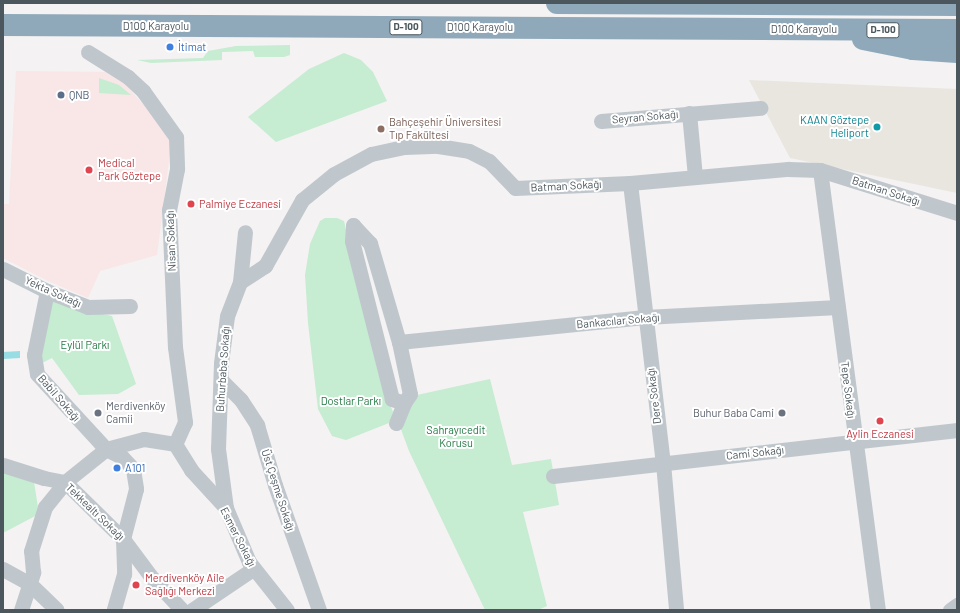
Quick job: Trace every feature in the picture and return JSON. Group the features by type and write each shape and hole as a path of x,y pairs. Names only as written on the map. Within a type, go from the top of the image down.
{"highway":[{"path":"557,3 957,5"},
{"name":"D100 Karayolu","path":"3,25 957,30"},
{"path":"809,29 913,49 957,52"}],"street":[{"name":"Nisan Sokağı","path":"88,52 128,77 144,91 176,137 177,170 169,214 175,348 185,422 175,444"},
{"name":"Seyran Sokağı","path":"601,121 760,108"},
{"name":"Seyran Sokağı","path":"689,113 695,177"},
{"name":"Batman Sokağı","path":"240,282 265,266 302,200 334,174 371,154 404,147 438,146 469,151 489,161 515,188 630,182 788,169 820,170 957,213"},
{"name":"Tepe Sokağı","path":"820,170 877,603"},
{"name":"Dere Sokağı","path":"630,182 662,463 676,610"},
{"path":"396,423 404,403 410,394 399,345 370,243 353,225 352,242 392,399 404,403"},
{"name":"Buhurbaba Sokağı","path":"226,508 218,449 221,380 227,316 240,282 246,232"},
{"name":"Yekta Sokağı","path":"3,268 46,291 88,307 130,306"},
{"name":"Babil Sokağı","path":"46,291 34,355 37,374 106,449 122,457 133,469 136,489 123,538 124,574 114,610"},
{"name":"Bankacılar Sokağı","path":"380,352 399,345 645,318 838,307"},
{"name":"Üst Çeşme Sokağı","path":"221,380 241,400 257,425 278,492 319,610"},
{"name":"Cami Sokağı","path":"553,476 855,443 957,430"},
{"path":"22,610 33,572 31,551 45,507 65,482 106,449 144,439 175,444"},
{"name":"Esmer Sokağı","path":"175,444 191,470 226,508 253,569 287,610"},
{"name":"Tekkealtı Sokağı","path":"3,465 44,478 65,482 123,538 152,578 182,610"},
{"path":"3,569 30,584 57,610"},
{"path":"192,610 253,569"},
{"path":"877,603 887,610"},
{"path":"950,610 957,605"}],"shaded area":[{"name":"Medical Park Göztepe","path":"16,71 105,72 125,84 172,137 157,255 100,271 88,298 48,281 3,258 3,204 9,204"},
{"path":"749,80 957,89 957,193 790,158"}],"green space":[{"path":"290,45 290,55 284,57 255,57 253,51 222,52 222,60 151,63 137,60 203,58 208,51 236,46"},
{"path":"344,53 361,60 373,72 387,101 276,142 248,117 309,69"},
{"path":"99,78 119,85 131,95 99,93"},
{"name":"Dostlar Parkı","path":"325,218 337,218 344,221 379,376 393,412 389,423 346,440 332,436 318,409 308,323 305,275 310,244 320,221"},
{"name":"Eylül Parkı","path":"55,299 88,311 112,316 136,384 118,394 79,395 52,358 42,363 38,349 49,306"},
{"name":"Sahrayıcedit Korusu","path":"490,379 512,465 551,459 559,505 523,512 547,606 538,610 485,610 409,451 399,424 417,395"},
{"path":"3,472 34,482 39,514 3,533"}],"water":[{"path":"20,351 20,358 3,359 3,352"}],"place":[{"name":"İtimat","path":"170,47"},
{"name":"QNB","path":"61,95"},
{"name":"KAAN Göztepe Heliport","path":"877,127"},
{"name":"Bahçeşehir Üniversitesi Tıp Fakültesi","path":"381,129"},
{"name":"Medical Park Göztepe","path":"89,170"},
{"name":"Palmiye Eczanesi","path":"191,204"},
{"name":"Merdivenköy Camii","path":"98,413"},
{"name":"Buhur Baba Cami","path":"782,413"},
{"name":"Aylin Eczanesi","path":"880,421"},
{"name":"A101","path":"117,468"},
{"name":"Merdivenköy Aile Sağlığı Merkezi","path":"136,585"}]}
